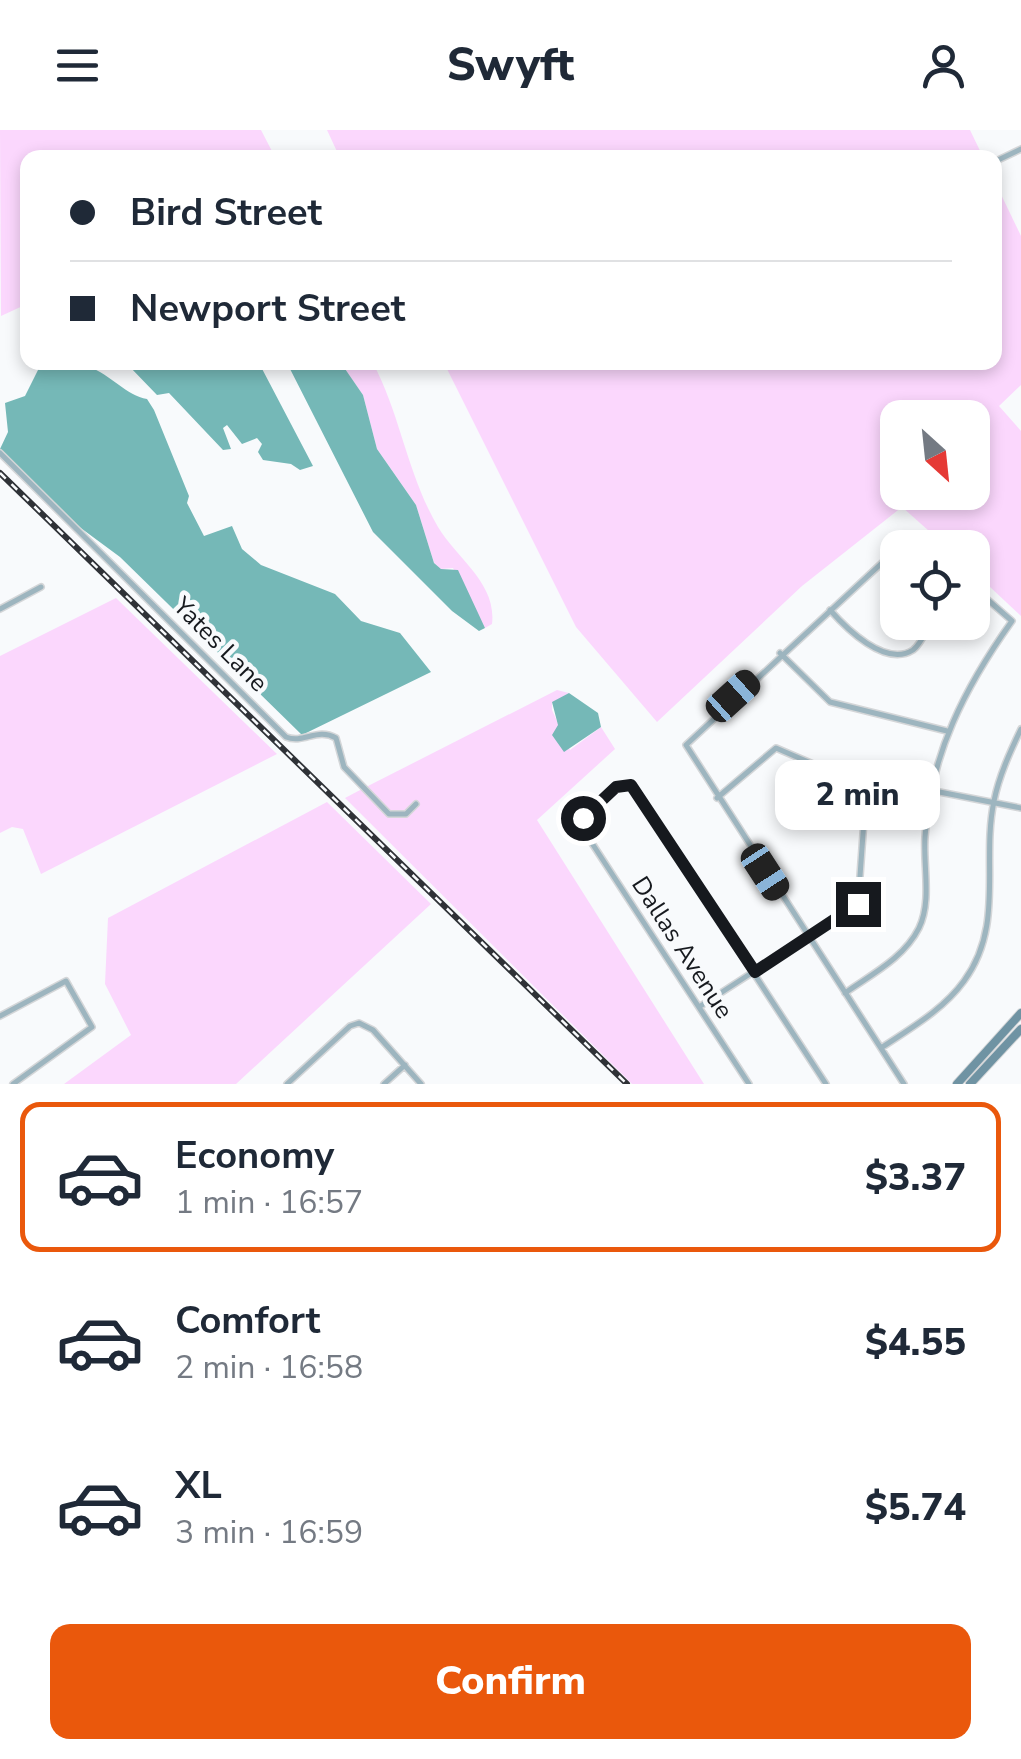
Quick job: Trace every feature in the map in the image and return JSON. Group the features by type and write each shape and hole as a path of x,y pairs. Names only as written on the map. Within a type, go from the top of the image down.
{"main road":[{"path":"957,1084 1021,1013"},
{"path":"970,1084 1021,1030"}],"street":[{"name":"Yates Lane","path":"0,453 286,737 298,740 329,734 336,738 344,767 389,814 406,814 416,804"},
{"path":"880,564 686,739 686,751 904,1084"},
{"path":"0,609 41,587"},
{"path":"845,993 897,957 920,926 926,909 925,838 932,791 948,731 976,672 1012,621 990,602"},
{"path":"830,610 863,644 904,652 916,647 920,640"},
{"path":"780,653 830,702 948,731"},
{"path":"880,1048 935,1012 964,980 982,948 990,916 994,803 1021,729"},
{"path":"717,798 776,748 828,770 1021,808"},
{"path":"699,1008 858,904 866,778"},
{"name":"Dallas Avenue","path":"749,1084 584,831 583,818 616,787 631,785 755,972"},
{"path":"755,972 826,1084"},
{"path":"0,1016 66,980 92,1027 13,1084"},
{"path":"287,1084 350,1026 359,1024 373,1030 422,1084"},
{"path":"384,1084 404,1065"}],"shaded area":[{"path":"0,130 261,130 271,150 20,150 20,307 1,316"},
{"path":"327,130 970,130 980,150 336,150"},
{"path":"1002,197 1021,236 1021,385 999,406 1021,431 1021,616 990,587 990,530 928,530 905,510 990,510 990,400 880,400 880,510 898,510 802,586 657,722 576,627 448,370 1002,370"},
{"path":"346,370 376,370 427,507 488,596 492,624 485,628 453,568 441,569 434,563 416,505 377,449 363,395"},
{"path":"116,598 277,754 41,874 23,829 12,827 0,833 0,656"},
{"path":"557,690 569,693 552,703 552,710 570,750 601,727 615,749 537,820 704,1084 632,1084 345,798 362,789 387,816 408,816 419,805 417,801 405,811 390,811 366,787"},
{"path":"327,802 431,904 236,1084 64,1084 131,1035 105,984 108,918"}],"water":[{"path":"38,370 95,370 147,399 189,496 187,503 204,536 232,526 242,549 261,565 335,594 361,621 400,633 431,672 302,735 120,557 74,523 0,449 8,432 5,403 25,396"},
{"path":"133,370 263,370 313,466 300,470 291,464 263,460 258,452 262,444 257,438 242,444 227,425 223,428 231,449 223,450 169,393 157,395"},
{"path":"291,370 346,370 363,395 377,449 416,505 434,563 441,569 458,570 485,628 479,631 452,611 373,532"},
{"path":"569,693 598,713 601,727 564,752 552,735 558,725 552,702"}],"railway":[{"path":"0,473 627,1084"}],"route":[{"path":"583,818 616,787 631,785 755,972 858,904"}]}
